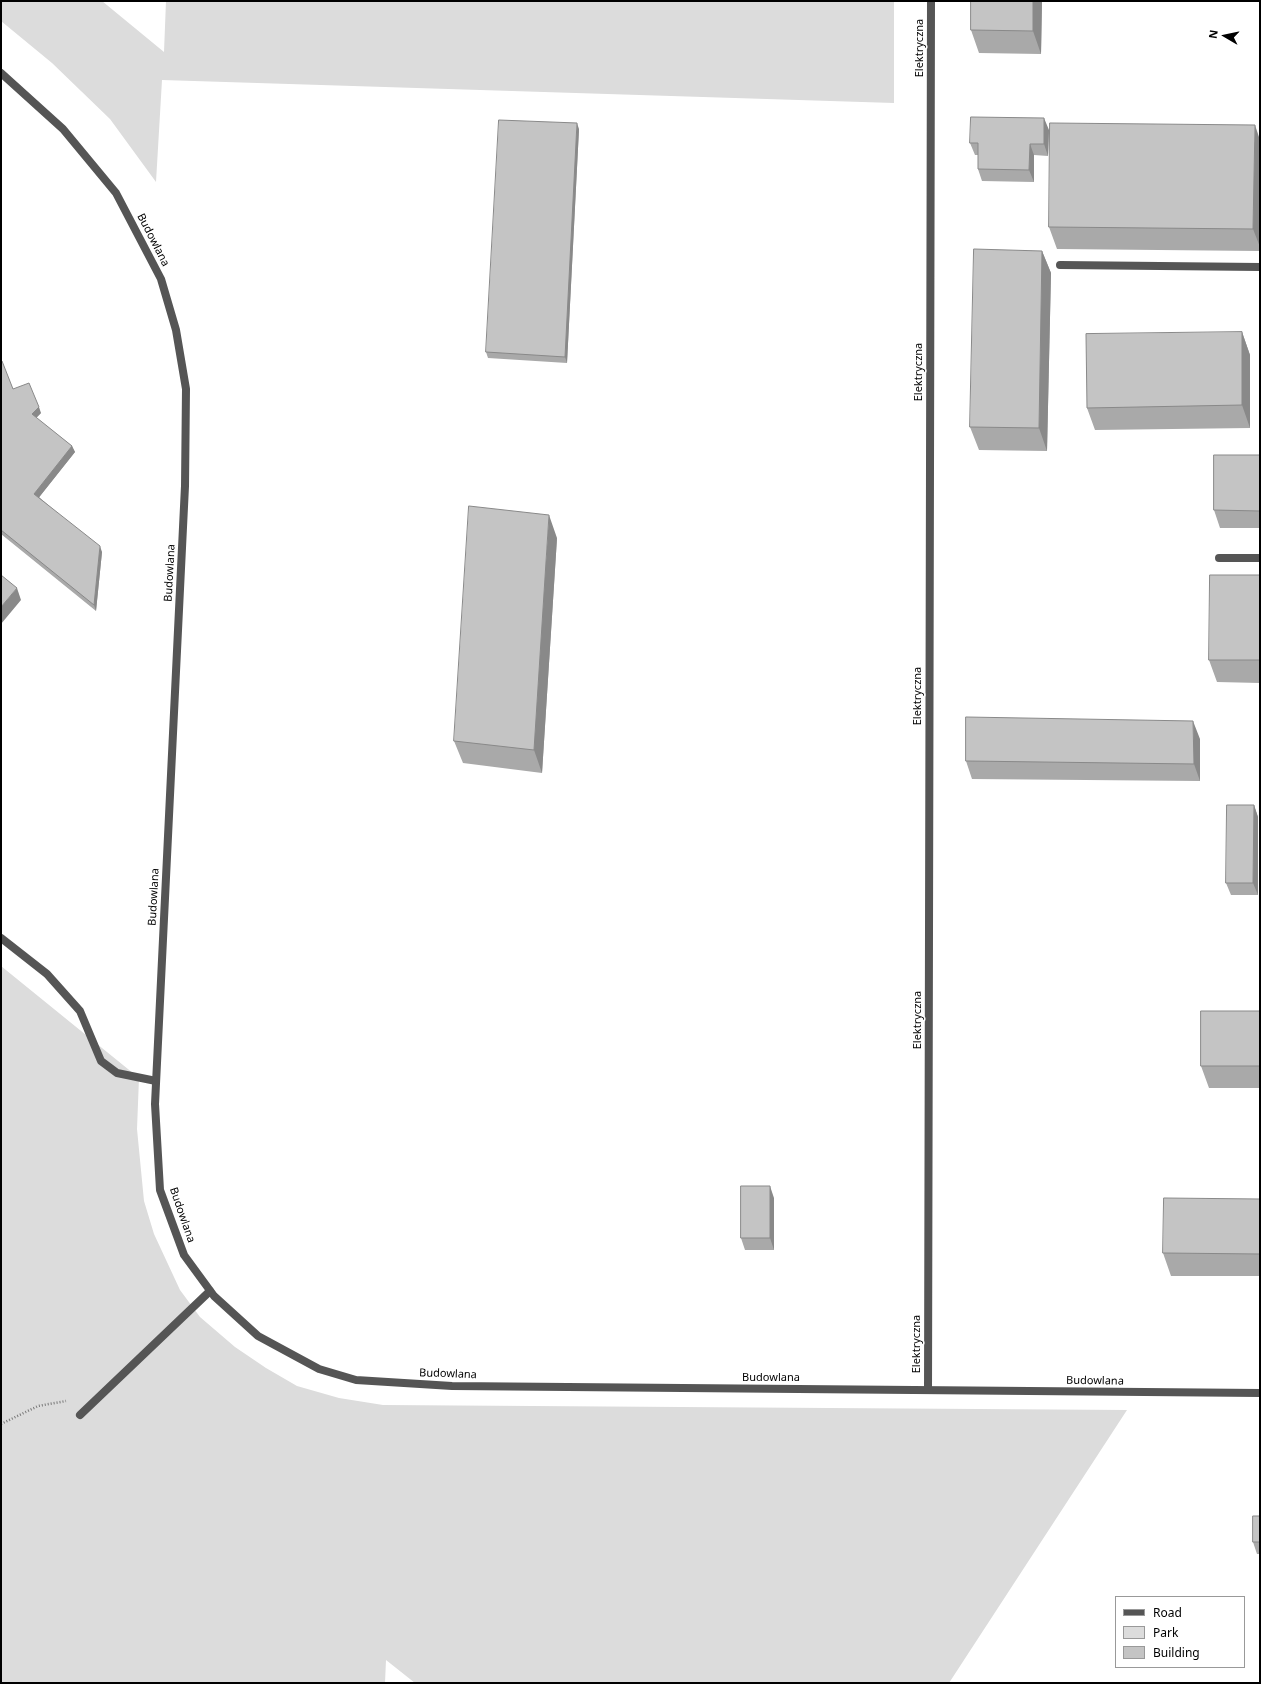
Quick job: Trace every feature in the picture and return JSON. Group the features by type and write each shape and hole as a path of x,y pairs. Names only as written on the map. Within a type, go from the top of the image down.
{"street":[{"name":"Elektryczna","path":"928,1390 931,1"},
{"name":"Budowlana","path":"1,74 63,129 116,193 161,279 176,330 186,389 185,486 155,1104 160,1190 184,1255 214,1296 258,1336 319,1369 356,1380 452,1386 1260,1393"},
{"path":"1060,265 1260,267"},
{"path":"1219,558 1260,558"},
{"path":"1,938 47,974 80,1011 101,1061 116,1073 156,1081"},
{"path":"80,1414 210,1291"}],"path":[{"path":"1,1424 38,1406 100,1396"}],"green space":[{"path":"1,1 102,1 164,52 166,1 894,1 894,103 162,80 156,182 110,119 52,63 1,21"},
{"path":"1,966 139,1078 137,1129 144,1201 154,1234 180,1290 200,1317 235,1347 266,1368 297,1386 339,1398 383,1405 1127,1410 949,1683 415,1683 386,1660 385,1683 1,1683"}],"building":[{"path":"971,1 1033,1 1033,31 971,30"},
{"path":"971,117 1044,118 1044,144 1030,144 1029,170 978,169 978,143 970,143"},
{"path":"499,120 577,123 565,357 486,352"},
{"path":"1050,123 1255,125 1253,229 1049,227"},
{"path":"974,249 1042,251 1039,428 970,427"},
{"path":"1242,332 1242,405 1087,408 1086,334"},
{"path":"1,361 13,389 29,383 39,407 32,414 72,446 34,494 100,546 94,605 1,530"},
{"path":"1214,455 1260,455 1260,511 1214,510"},
{"path":"469,506 549,515 534,750 454,741"},
{"path":"1,575 17,588 1,607"},
{"path":"1210,575 1260,575 1260,660 1209,660"},
{"path":"966,717 1193,721 1194,764 966,761"},
{"path":"1227,805 1254,805 1253,883 1226,883"},
{"path":"1201,1011 1260,1011 1260,1066 1201,1066"},
{"path":"741,1186 770,1186 770,1238 741,1238"},
{"path":"1164,1198 1260,1199 1260,1254 1163,1253"},
{"path":"1253,1516 1260,1516 1260,1542 1253,1542"}]}
